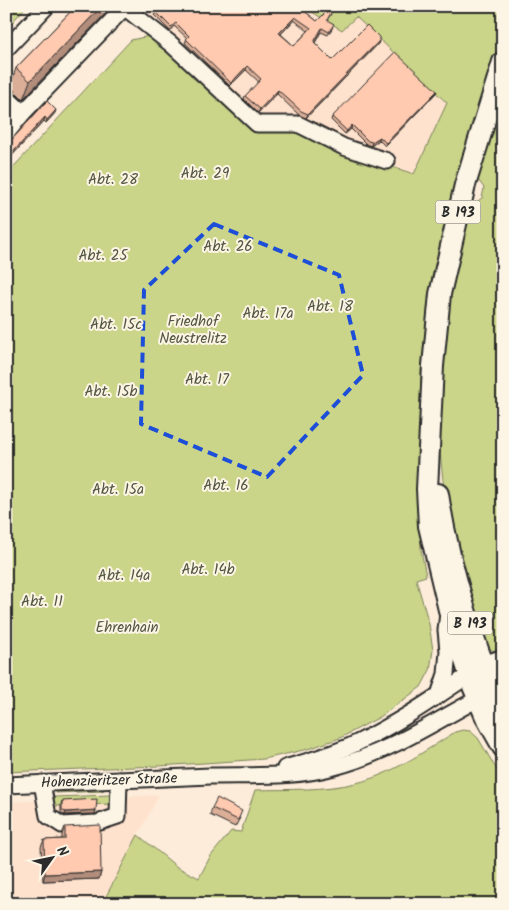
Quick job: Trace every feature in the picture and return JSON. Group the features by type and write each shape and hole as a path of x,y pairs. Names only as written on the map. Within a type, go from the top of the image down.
{"main road":[{"name":"B 193","path":"485,667 449,610 429,526 427,489 433,366 440,294 465,185 503,62"},
{"name":"B 193","path":"430,437 441,510 457,580 485,667"},
{"path":"485,667 485,694 503,747"},
{"path":"485,694 503,714"}],"street":[{"path":"6,49 47,6"},
{"path":"6,134 22,113 123,7 171,44 201,74 257,124 298,124 344,147 387,161"},
{"path":"6,97 22,113"},
{"path":"440,695 446,674 448,651 446,630 449,610"},
{"name":"Hohenzieritzer Straße","path":"211,776 278,770 319,758 357,743 404,718 485,667"},
{"name":"Hohenzieritzer Straße","path":"6,785 211,776 286,775 314,772 372,755 485,694"},
{"path":"42,783 48,816 62,825 97,823 118,816 120,780"}],"highlighted area":[{"path":"214,224 339,275 363,375 267,477 141,424 144,290"}],"shaded area":[{"path":"129,6 302,6 342,30 356,16 447,104 414,174 283,131 208,84 198,82 193,78 190,68 164,45 140,31 147,22"},
{"path":"159,795 102,904 6,904 6,802"}],"green space":[{"path":"6,6 21,6 24,9 6,29"},
{"name":"Friedhof Neustrelitz","path":"302,6 503,6 503,39 450,212 428,310 421,371 419,442 421,550 426,576 416,579 429,624 433,650 430,670 421,687 380,717 340,738 308,749 264,759 159,766 6,772 6,175 131,40 149,36 190,68 193,78 198,82 208,84 256,127 299,130 383,164 414,174 447,103 356,17 342,30"},
{"path":"503,97 503,653 490,649 482,639 445,498 440,453 439,398 447,303 467,209 482,198 484,188 476,177"},
{"path":"470,731 478,738 503,780 503,904 102,904 138,835 177,867 199,878 210,857 231,831 241,832 255,790 306,789 344,786 356,783 395,768 455,732"},
{"path":"96,787 104,791 56,793 59,790"},
{"path":"110,795 114,804 54,806 54,797"}],"building":[{"path":"76,6 102,6 30,81 16,68"},
{"path":"161,6 298,6 317,21 329,9 332,11 327,20 334,24 329,32 322,28 314,42 332,60 367,25 379,37 379,41 308,114 301,111 278,90 260,109 245,96 261,79 247,66 231,83 186,39 189,36 176,23 171,27 156,12","holes":["295,17 311,28 294,46 279,33"]},
{"path":"395,52 437,91 386,143 380,137 372,142 368,141 352,125 347,131 332,117"},
{"path":"47,101 56,110 47,120 45,117 6,160 6,146"},
{"path":"217,798 242,811 238,820 212,808"},
{"path":"97,799 96,810 66,812 62,810 62,801"},
{"path":"100,825 101,872 45,874 44,840 65,839 65,827"}],"park label":[{"name":"Abt. 29","path":"205,173"},
{"name":"Abt. 28","path":"113,179"},
{"name":"Abt. 26","path":"228,246"},
{"name":"Abt. 25","path":"103,255"},
{"name":"Abt. 18","path":"330,306"},
{"name":"Abt. 17a","path":"268,313"},
{"name":"Abt. 15c","path":"116,324"},
{"name":"Abt. 17","path":"207,379"},
{"name":"Abt. 15b","path":"111,391"},
{"name":"Abt. 16","path":"226,485"},
{"name":"Abt. 15a","path":"118,489"},
{"name":"Abt. 14b","path":"208,569"},
{"name":"Abt. 14a","path":"124,575"},
{"name":"Abt. 11","path":"42,601"},
{"name":"Ehrenhain","path":"127,627"}]}
